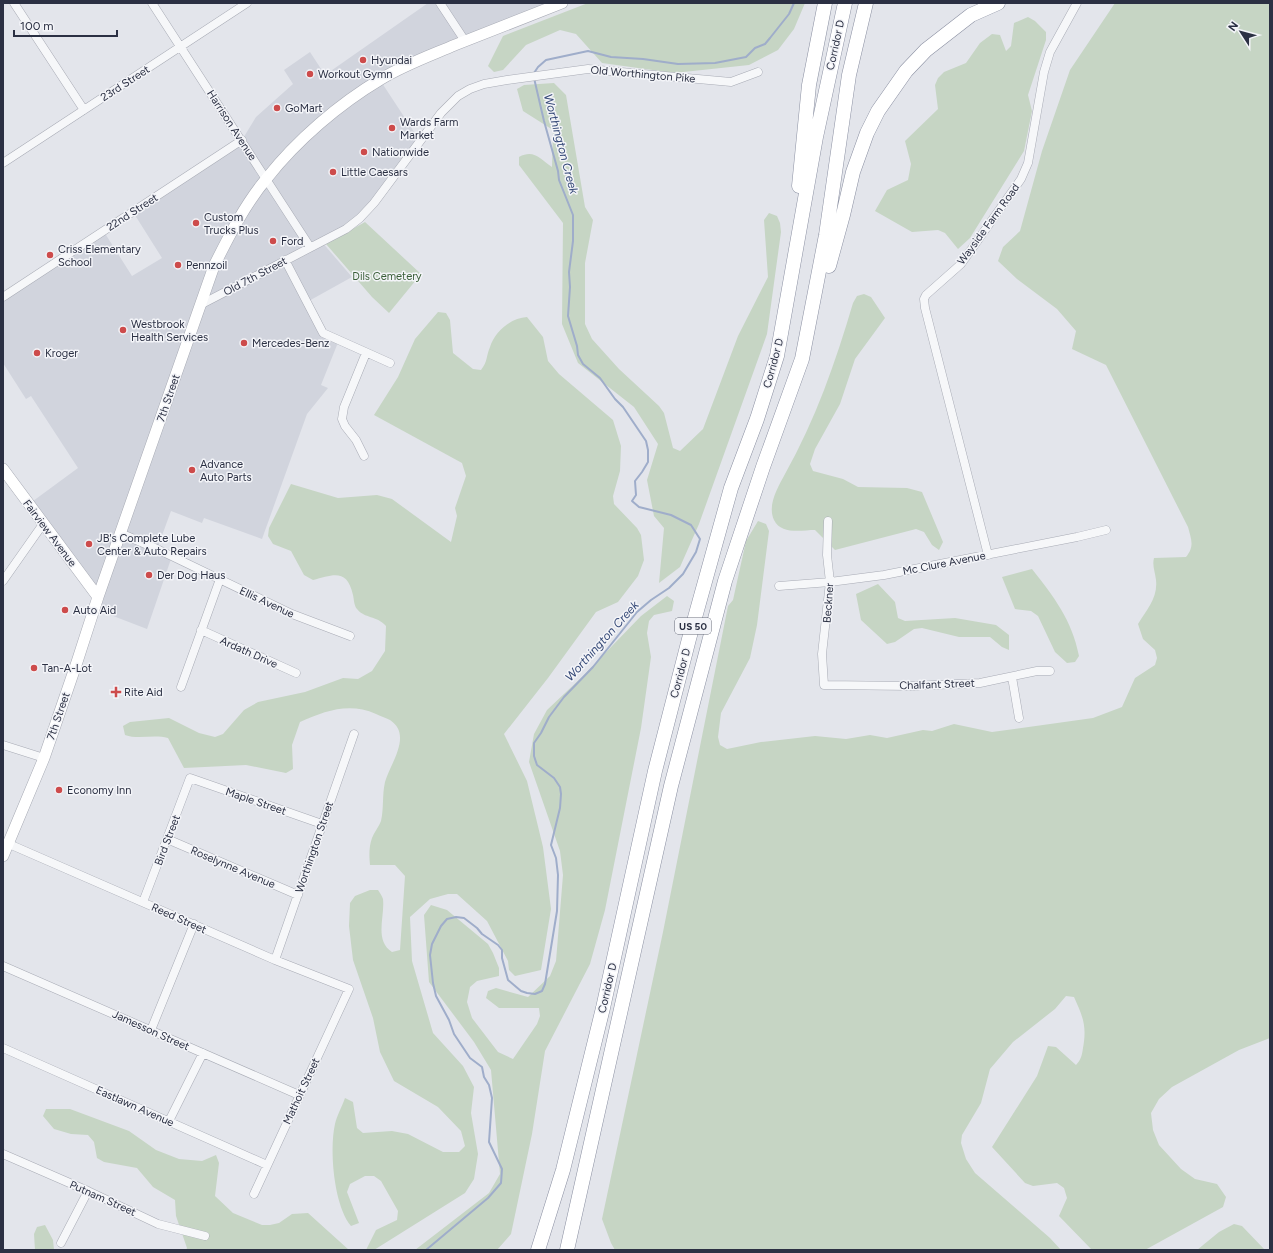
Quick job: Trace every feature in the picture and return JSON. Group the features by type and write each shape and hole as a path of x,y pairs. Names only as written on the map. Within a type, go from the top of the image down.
{"highway":[{"path":"794,261 800,174 810,84 825,3"},
{"name":"Corridor D","path":"538,1250 563,1170 599,1023 655,771 689,640 731,488 757,419 777,356 816,137 844,3"},
{"name":"Corridor D","path":"567,1250 672,786 725,581 763,467 802,359 826,235 849,76 866,3"},
{"path":"802,359 843,215 853,172 867,134 878,111 906,71 926,50 971,15 998,3"}],"main road":[{"name":"7th Street","path":"3,856 44,758 120,533 214,266 223,247 245,210 266,178 287,154 309,133 342,106 380,80 408,64 562,3"},
{"name":"Fairview Avenue","path":"3,469 98,597"}],"street":[{"path":"14,3 84,110"},
{"name":"Harrison Avenue","path":"152,3 310,247"},
{"name":"23rd Street","path":"3,163 247,3"},
{"path":"440,3 465,41"},
{"name":"Wayside Farm Road","path":"988,555 927,316 924,299 926,295 962,264 1021,179 1028,162 1044,72 1050,52 1077,3"},
{"name":"Old Worthington Pike","path":"458,96 470,89 484,84 588,69 731,82 758,72"},
{"name":"Old 7th Street","path":"200,305 346,229 360,218 374,203 441,113 458,96"},
{"name":"22nd Street","path":"3,297 242,140"},
{"path":"285,260 323,333 390,363"},
{"path":"364,456 361,448 345,426 342,419 344,407 366,353"},
{"name":"Beckner","path":"824,685 822,654 830,582 827,555 828,521"},
{"path":"3,581 43,524"},
{"name":"Mc Clure Avenue","path":"779,586 830,582 884,575 1106,530"},
{"name":"Ellis Avenue","path":"120,533 157,549 292,614 350,636"},
{"path":"181,687 220,579"},
{"name":"Ardath Drive","path":"201,630 296,673"},
{"name":"Chalfant Street","path":"824,685 911,686 980,683 1037,671 1050,671"},
{"path":"1012,677 1019,718"},
{"name":"Worthington Street","path":"275,960 354,734"},
{"path":"3,745 44,758"},
{"name":"Maple Street","path":"190,778 322,824"},
{"name":"Bird Street","path":"143,902 190,778"},
{"name":"Roselynne Avenue","path":"167,839 298,895"},
{"name":"Reed Street","path":"9,844 275,960 349,989"},
{"path":"150,1030 194,924"},
{"name":"Jamesson Street","path":"3,966 299,1095"},
{"name":"Mathoit Street","path":"254,1194 349,989"},
{"name":"Eastlawn Avenue","path":"3,1048 267,1165"},
{"path":"169,1121 204,1053"},
{"name":"Putnam Street","path":"3,1154 88,1191 158,1224 205,1236"},
{"path":"61,1244 88,1191"}],"shaded area":[{"path":"428,3 562,3 380,80 420,141 360,218 321,241 352,277 307,302 323,333 339,340 321,385 328,388 307,414 262,539 204,518 202,523 171,511 157,549 172,556 147,629 95,609 98,597 29,504 78,468 31,396 26,399 3,363 3,297 105,230 106,235 132,276 162,258 133,212 242,140 256,117 293,84 284,70 310,52 325,75"}],"green space":[{"path":"588,3 805,3 794,29 778,50 749,65 674,73 602,63 576,34 560,30 526,45 503,70 494,72 488,66 503,36"},
{"path":"1115,3 1270,3 1270,1038 1239,1050 1172,1087 1159,1099 1151,1113 1153,1130 1159,1145 1181,1169 1195,1179 1217,1184 1226,1197 1223,1207 1145,1250 1092,1250 1059,1216 1067,1198 1064,1188 1057,1183 1033,1186 1025,1183 992,1147 1037,1076 1048,1046 1056,1047 1076,1065 1080,1059 1085,1034 1083,1022 1080,1010 1074,997 1066,996 1055,1009 1013,1042 990,1069 981,1103 962,1135 961,1143 966,1159 975,1173 1050,1238 1061,1250 615,1250 602,1219 663,932 728,606 733,600 746,541 758,521 766,524 769,531 757,625 750,658 721,713 718,737 720,745 727,749 761,742 815,736 846,739 870,735 887,738 923,730 932,731 954,724 992,732 1093,718 1122,707 1135,678 1155,665 1157,658 1155,650 1143,639 1138,624 1154,598 1156,580 1153,561 1154,558 1186,557 1191,549 1191,539 1188,527 1106,365 1072,349 1076,331 1057,309 1017,279 998,261 1003,247 1020,231 1042,151 1070,70"},
{"path":"1028,17 1035,21 1046,32 1046,40 1028,95 1032,111 1024,151 970,238 958,249 945,233 938,230 912,232 875,211 887,190 908,180 911,164 905,141 938,109 935,85 938,78 944,72 966,63 980,43 992,34 1000,35 1006,51 1011,46 1014,23"},
{"path":"554,83 566,95 585,207 593,220 585,263 585,324 592,339 619,369 659,406 664,413 673,448 680,451 703,429 738,336 768,277 764,220 769,213 777,216 780,223 781,232 767,334 699,524 680,567 659,583 664,528 654,516 647,480 658,444 634,407 578,363 562,324 563,223 519,165 519,157 529,154 537,156 552,167 553,130 523,111 517,89 524,85"},
{"name":"Dils Cemetery","path":"365,222 421,274 389,313 372,297 326,244"},
{"path":"864,294 871,297 885,318 855,359 840,404 815,449 810,464 813,471 843,479 858,487 907,488 922,492 943,542 939,550 932,545 924,532 916,529 835,550 815,530 787,530 777,525 772,514 774,496 796,454 815,412 832,369 853,303 857,296"},
{"path":"438,312 446,313 450,320 453,353 473,369 481,370 485,364 492,341 504,326 515,320 527,317 543,337 548,361 559,374 613,420 621,446 620,471 613,496 614,504 637,528 641,535 644,560 638,576 618,602 596,612 548,678 504,734 527,781 543,847 551,909 541,970 515,976 509,970 508,961 487,921 457,894 448,894 430,899 410,917 412,961 433,1033 463,1066 474,1087 471,1113 478,1154 474,1179 465,1193 374,1250 366,1250 376,1230 397,1220 398,1211 381,1181 374,1176 365,1176 350,1184 347,1192 359,1223 351,1226 345,1217 340,1205 334,1177 333,1135 337,1117 345,1098 353,1102 357,1128 363,1133 392,1131 408,1134 443,1152 459,1152 465,1146 461,1131 438,1107 394,1081 380,1052 373,1018 353,960 349,926 350,903 355,896 370,890 378,890 383,899 383,941 392,952 400,950 405,876 395,865 370,865 369,855 372,838 381,821 385,782 398,750 400,741 400,733 397,726 390,720 366,710 347,708 328,711 309,718 300,722 292,745 293,769 286,773 246,765 184,768 168,738 136,737 125,735 123,726 130,722 169,718 199,733 215,737 223,734 244,710 258,702 305,692 343,678 358,679 372,671 385,651 386,626 378,620 360,612 356,608 350,586 343,577 333,575 313,580 304,575 291,551 273,544 268,536 269,528 291,484 338,498 377,495 392,499 451,542 457,516 455,508 466,476 462,463 374,415 398,377 415,339"},
{"path":"1032,569 1055,599 1067,620 1076,643 1079,656 1075,662 1067,663 1055,652 1038,616 1031,611 1015,609 1002,577"},
{"path":"878,584 895,602 898,618 905,621 955,618 996,625 1009,635 1009,650 1002,647 990,637 959,637 922,628 914,629 895,642 887,644 861,620 856,594"},
{"path":"667,596 674,601 672,611 654,615 649,621 647,633 651,657 641,728 605,910 590,964 545,1051 532,1134 511,1234 497,1250 415,1250 489,1193 500,1174 491,1070 474,1042 429,982 424,915 431,905 447,910 488,944 499,968 499,976 477,981 470,987 467,1002 472,1018 498,1052 513,1059 537,1024 540,1016 539,1008 499,1008 486,998 488,991 496,988 528,997 550,976 556,961 563,875 560,851 529,762 534,734 547,710 583,676 641,616"},
{"path":"46,1109 70,1109 129,1131 156,1150 179,1159 202,1161 216,1155 219,1163 215,1196 233,1213 262,1225 270,1225 279,1223 292,1214 308,1213 349,1250 186,1250 187,1248 176,1216 175,1200 153,1187 137,1168 104,1162 97,1158 94,1142 88,1135 71,1134 54,1129 43,1116"},
{"path":"1234,1224 1242,1226 1265,1250 1197,1250 1219,1232"},
{"path":"45,1225 53,1240 54,1250 35,1250 34,1234 37,1227"}],"waterway":[{"name":"Worthington Creek","path":"534,73 546,60 588,51 611,57 643,59 678,64 715,63 746,57 755,48 765,44 789,14 794,3"},
{"name":"Worthington Creek","path":"426,1250 488,1198 501,1183 502,1169 489,1142 492,1098 489,1085 484,1077 482,1067 470,1058 454,1034 449,1020 436,996 430,955 432,944 441,926 447,919 456,917 464,918 482,934 498,945 502,950 502,958 508,980 521,991 527,993 535,994 542,991 545,984 557,911 558,875 556,858 551,845 560,808 561,794 560,787 554,778 537,765 534,756 534,743 549,717 564,697 593,667 637,612 669,588 683,574 696,552 700,539 691,525 671,515 639,507 632,501 636,495 635,481 648,462 646,441 623,407 615,399 600,378 583,364 578,355 577,346 568,316 570,287 569,272 573,241 573,215 559,180 534,78"}],"place":[{"name":"Hyundai","path":"363,60"},
{"name":"Workout Gymn","path":"310,74"},
{"name":"GoMart","path":"277,108"},
{"name":"Wards Farm Market","path":"392,128"},
{"name":"Nationwide","path":"364,152"},
{"name":"Little Caesars","path":"333,172"},
{"name":"Custom Trucks Plus","path":"196,223"},
{"name":"Ford","path":"273,241"},
{"name":"Criss Elementary School","path":"50,255"},
{"name":"Pennzoil","path":"178,265"},
{"name":"Westbrook Health Services","path":"123,330"},
{"name":"Mercedes-Benz","path":"244,343"},
{"name":"Kroger","path":"37,353"},
{"name":"Advance Auto Parts","path":"192,470"},
{"name":"JB's Complete Lube Center & Auto Repairs","path":"89,544"},
{"name":"Der Dog Haus","path":"149,575"},
{"name":"Auto Aid","path":"65,610"},
{"name":"Tan-A-Lot","path":"34,668"},
{"name":"Rite Aid","path":"116,692"},
{"name":"Economy Inn","path":"59,790"}]}
